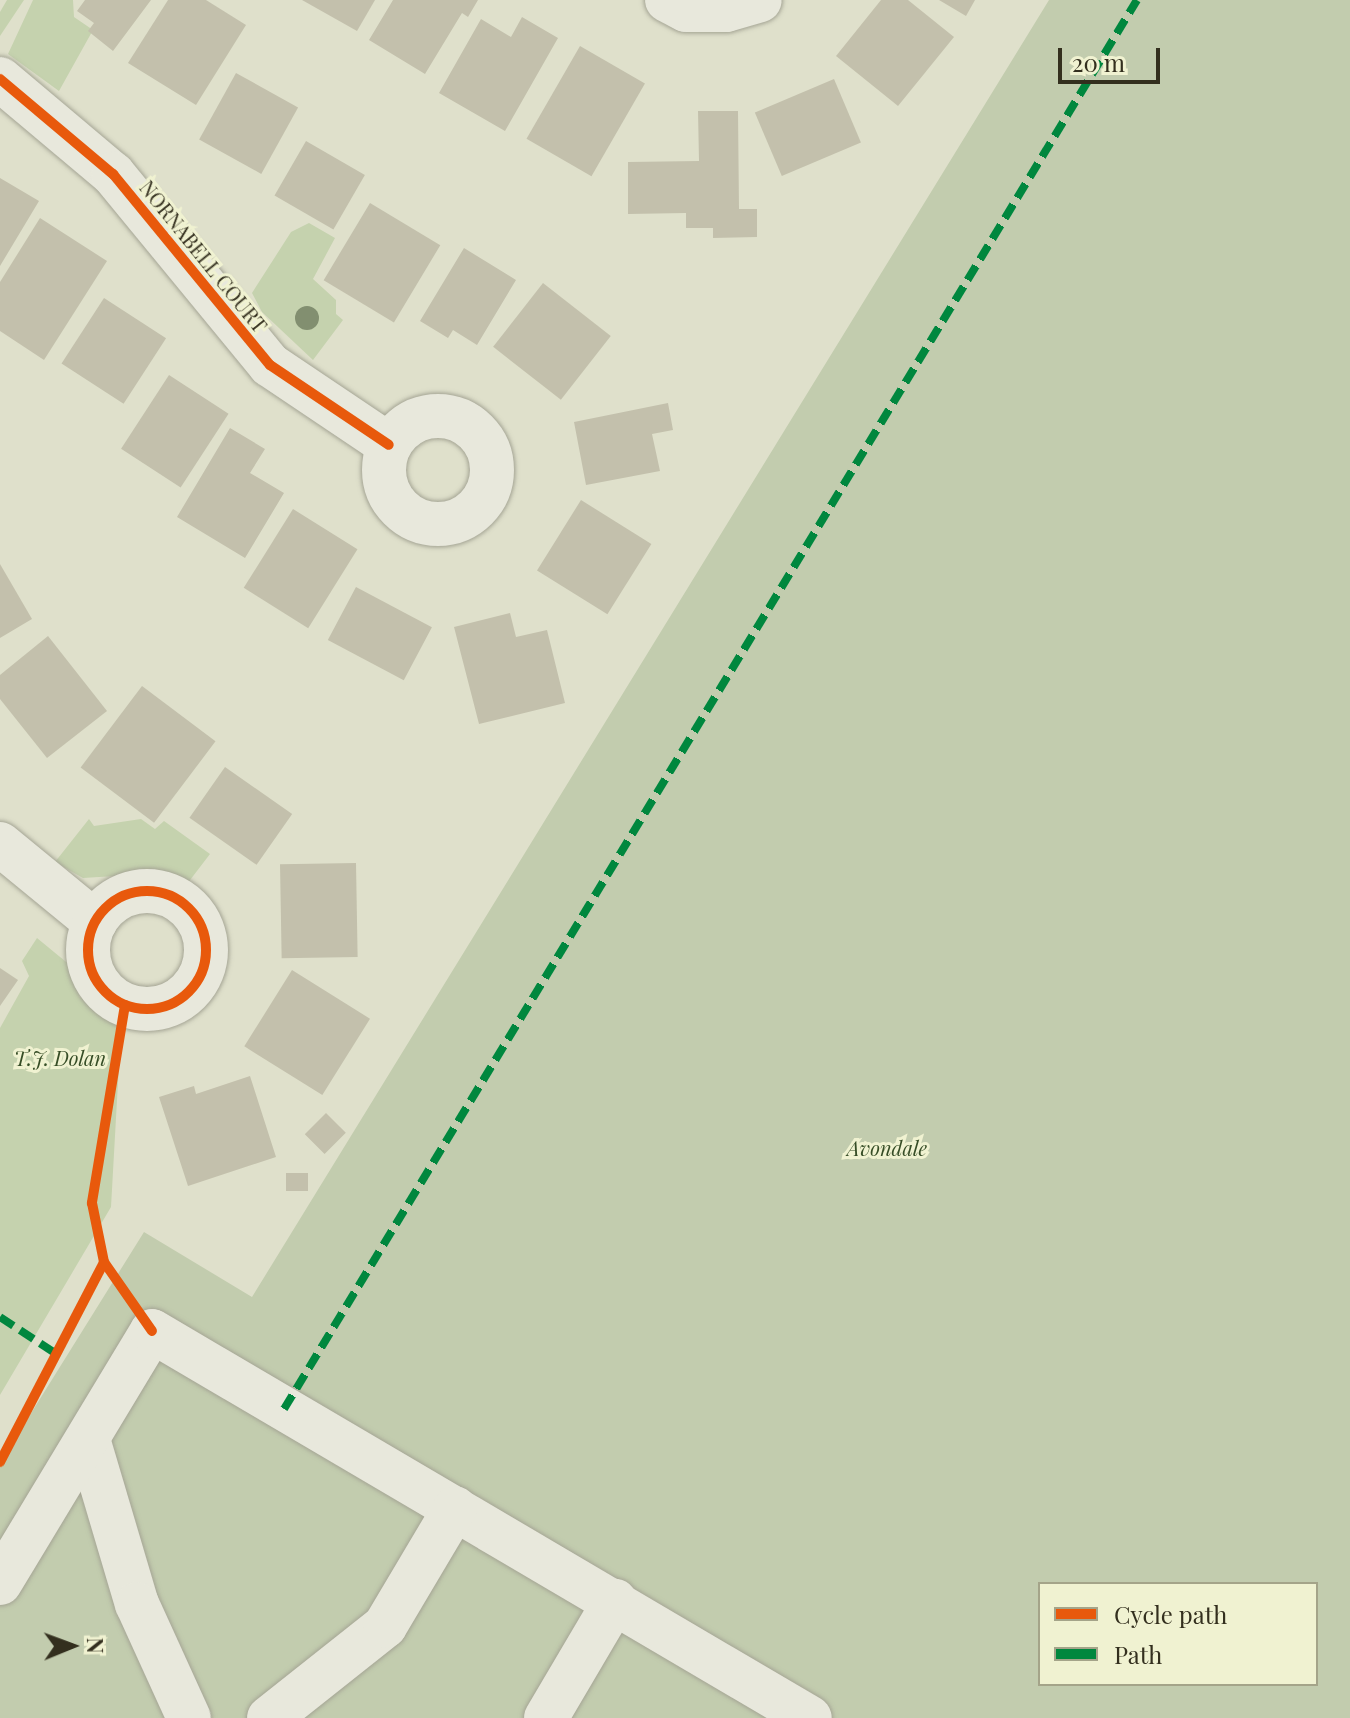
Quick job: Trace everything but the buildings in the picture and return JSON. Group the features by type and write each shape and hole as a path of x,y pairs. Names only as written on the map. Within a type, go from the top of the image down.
{"street":[{"path":"667,0 686,10 726,10 760,0"},
{"name":"NORNABELL COURT","path":"0,79 113,174 270,365 389,445"},
{"path":"0,844 95,922"},
{"path":"0,1583 152,1331 810,1718"},
{"path":"88,1439 137,1604 189,1718"},
{"path":"269,1718 385,1626 455,1508"},
{"path":"546,1718 615,1601"}],"green space":[{"path":"7,0 24,0 0,36 0,12"},
{"path":"33,0 73,0 74,17 93,30 59,91 8,54"},
{"name":"Avondale","path":"1049,0 1350,0 1350,1718 0,1718 0,1463 144,1232 252,1297"},
{"path":"309,223 335,238 313,279 336,300 336,314 343,320 313,360 262,312 252,293 291,232"},
{"path":"89,819 94,826 141,819 155,829 164,821 210,854 187,884 164,873 83,878 55,862"},
{"name":"T.J. Dolan","path":"37,938 71,966 83,992 79,996 121,1029 111,1207 0,1395 0,1028 29,976 22,961"}],"marked path":[{"path":"284,1409 1137,0"},
{"path":"0,1317 58,1355"}],"cycle path":[{"path":"0,79 113,174 270,365 389,445"},
{"path":"147,891 180,901 196,917 206,950 196,983 180,999 147,1009 114,999 98,983 88,950 98,917 114,901 147,891"},
{"path":"125,1005 92,1203 104,1262 152,1331"},
{"path":"0,1462 104,1262"}]}
